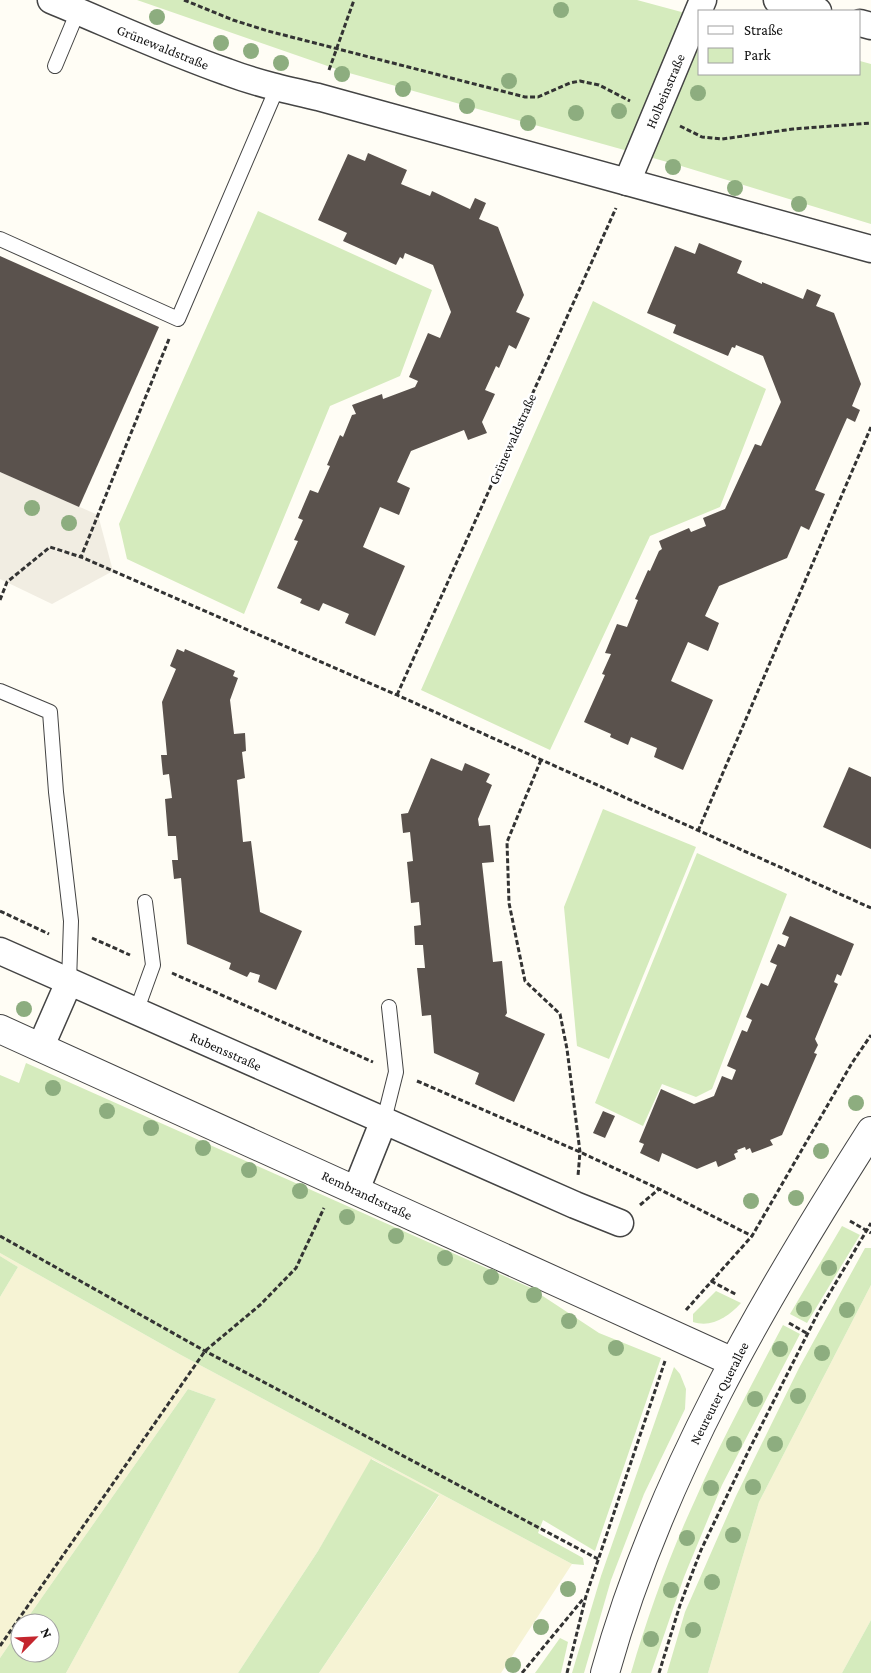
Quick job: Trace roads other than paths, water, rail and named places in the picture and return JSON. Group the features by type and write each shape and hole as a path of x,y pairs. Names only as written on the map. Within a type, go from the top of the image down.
{"street":[{"name":"Grünewaldstraße","path":"51,0 149,42 228,72 277,88 318,97 871,249"},
{"path":"777,0 814,10"},
{"name":"Holbeinstraße","path":"628,182 698,14"},
{"name":"Rubensstraße","path":"0,951 575,1205 620,1223"},
{"path":"41,1046 68,982"},
{"name":"Rembrandtstraße","path":"0,1029 733,1362"},
{"path":"346,1185 384,1120"},
{"name":"Neureuter Querallee","path":"605,1673 634,1581 652,1536 673,1487 733,1362 823,1206 871,1131"}],"lane":[{"path":"55,66 78,11"},
{"path":"0,239 178,319 277,88"},
{"path":"0,691 50,712 56,792 72,921 68,982"},
{"path":"136,1012 153,965 145,902"},
{"path":"384,1120 396,1072 389,1006"}]}
